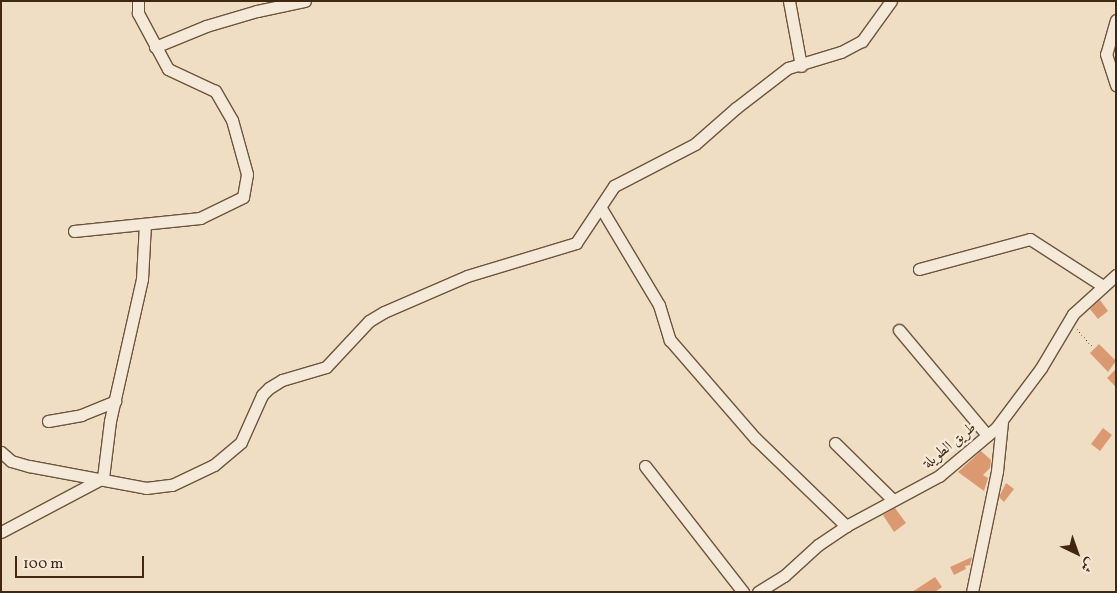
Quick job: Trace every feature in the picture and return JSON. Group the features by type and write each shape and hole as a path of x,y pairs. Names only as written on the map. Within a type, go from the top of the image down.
{"street":[{"path":"74,231 200,218 243,197 247,174 232,120 215,91 168,69 138,13 138,1"},
{"path":"155,47 215,23 305,1"},
{"path":"789,1 801,66"},
{"path":"1,452 11,461 29,466 103,478 132,486 160,486 178,482 214,466 241,442 259,400 269,388 282,380 326,367 369,321 384,312 467,276 568,248 582,237 614,186 689,148 772,79 788,68 801,66 862,41 891,1"},
{"path":"1116,20 1106,54 1116,85"},
{"path":"601,208 659,305 675,346 755,438 846,526"},
{"path":"103,478 115,401 142,279 145,224"},
{"path":"919,269 1030,239 1102,286"},
{"name":"طريق الطويلة","path":"758,592 784,576 818,545 846,526 892,499 939,476 1002,422 1042,368 1069,320 1102,286 1116,275"},
{"path":"898,330 987,435"},
{"path":"48,421 81,415 115,401"},
{"path":"972,592 997,471 1002,422"},
{"path":"835,442 892,499"},
{"path":"645,466 743,592"},
{"path":"1,532 103,478"}],"path":[{"path":"1069,320 1092,346"}],"building":[{"path":"1100,300 1108,311 1098,319 1090,309"},
{"path":"1099,344 1116,361 1108,372 1090,353"},
{"path":"1116,369 1116,387 1107,378"},
{"path":"1103,428 1112,435 1100,451 1091,444"},
{"path":"981,451 991,460 990,468 983,475 988,478 984,491 958,472"},
{"path":"1006,483 1014,489 1004,502 999,497"},
{"path":"895,508 906,523 894,532 883,515"},
{"path":"972,557 970,565 965,566 966,569 954,575 950,567"},
{"path":"935,577 942,587 935,592 912,592"}]}
